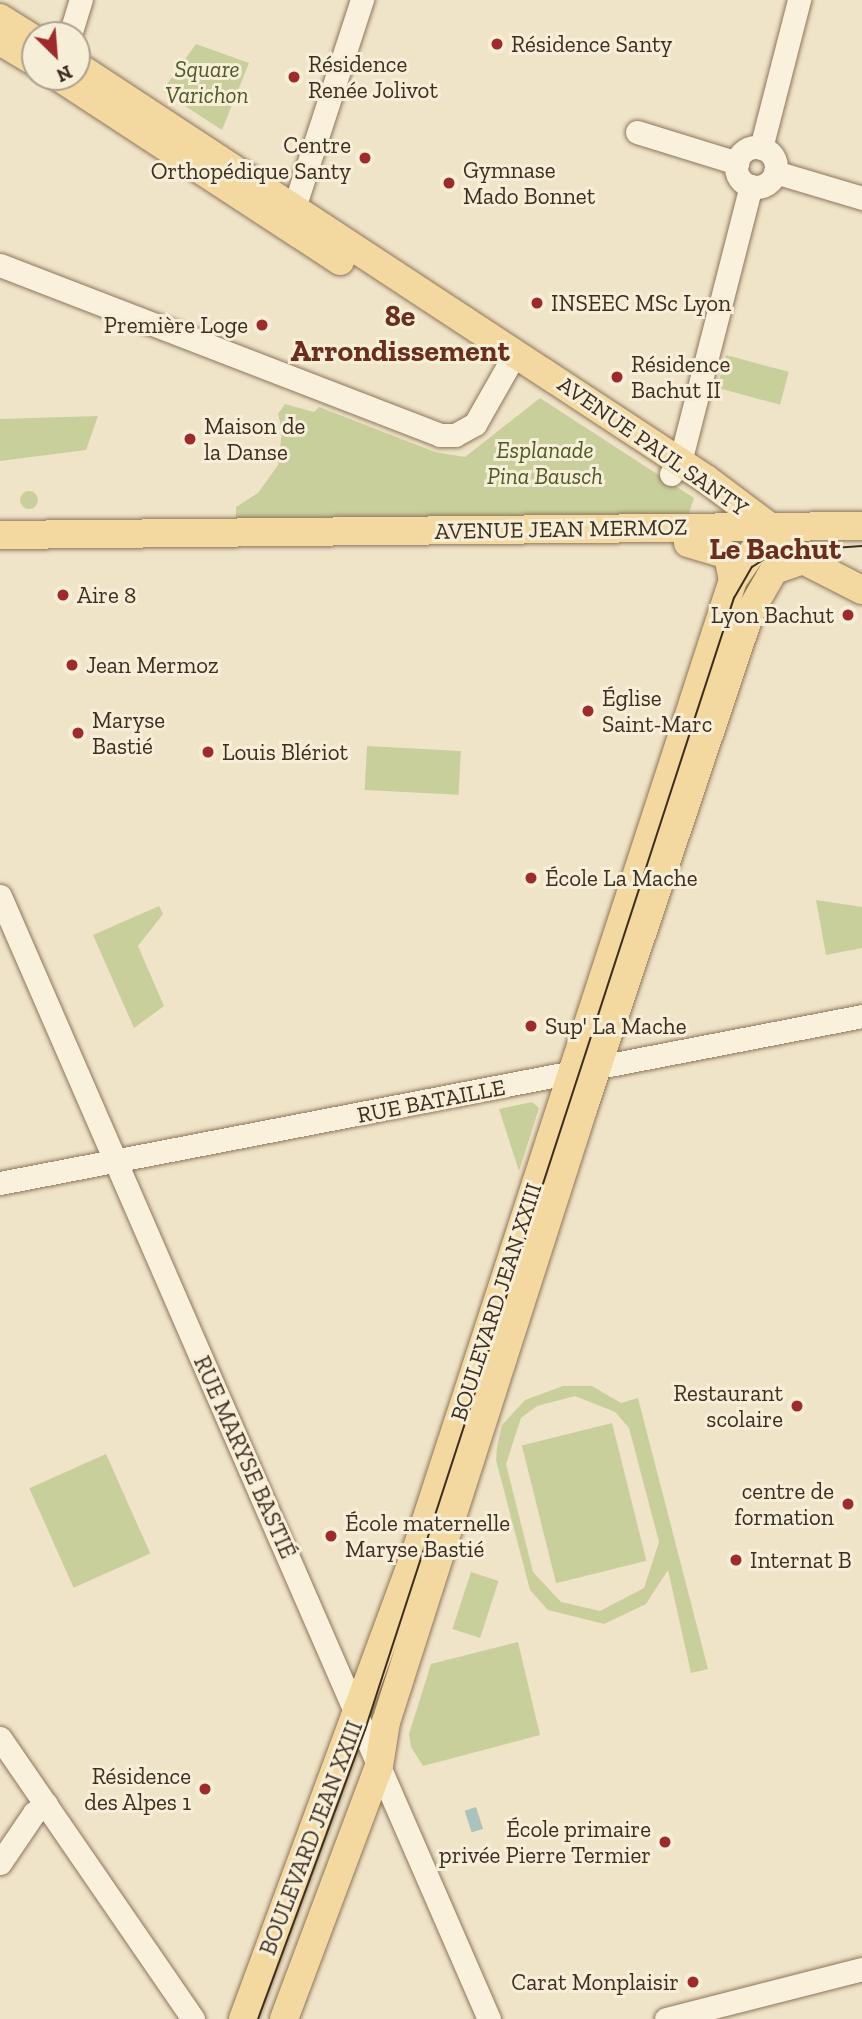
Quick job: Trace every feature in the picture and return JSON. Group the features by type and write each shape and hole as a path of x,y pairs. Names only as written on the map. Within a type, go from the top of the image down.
{"main road":[{"path":"0,18 21,31"},
{"path":"0,41 21,54"},
{"name":"AVENUE PAUL SANTY","path":"91,76 290,218"},
{"name":"AVENUE PAUL SANTY","path":"82,91 290,218 770,527 803,559 862,590"},
{"path":"770,527 862,526"},
{"name":"AVENUE JEAN MERMOZ","path":"0,535 770,527"},
{"name":"AVENUE JEAN MERMOZ","path":"0,546 688,543 770,527"},
{"name":"BOULEVARD JEAN XXIII","path":"243,2019 358,1714 435,1495 568,1075 733,580 770,527"},
{"name":"BOULEVARD JEAN XXIII","path":"284,2019 379,1766 386,1722 596,1069 759,590 770,527"},
{"path":"688,543 728,555 733,580"},
{"name":"BOULEVARD JEAN XXIII","path":"759,590 774,570 803,559"}],"street":[{"path":"75,21 82,0"},
{"path":"290,218 362,0"},
{"path":"761,148 799,0"},
{"path":"638,132 737,163"},
{"path":"761,148 774,160 775,172 763,185 751,186 741,180 737,163 743,152 761,148"},
{"path":"775,172 862,198"},
{"path":"676,468 751,186"},
{"path":"0,265 440,435 455,435 475,424 511,361"},
{"name":"RUE MARYSE BASTIÉ","path":"0,896 489,2019"},
{"name":"RUE BATAILLE","path":"0,1183 862,1016"},
{"path":"0,1738 193,2019"},
{"path":"0,1863 34,1813 46,1804"},
{"path":"666,2019 862,1969"}],"green space":[{"name":"Square Varichon","path":"196,44 249,63 222,130 162,91"},
{"path":"726,355 789,372 780,405 717,388"},
{"name":"Esplanade Pina Bausch","path":"540,398 694,498 687,519 236,518 236,507 258,493 278,465 282,431 278,414 285,404 314,412 319,407 435,452 465,457"},
{"path":"98,416 86,450 0,461 0,419"},
{"path":"29,491 35,494 38,500 35,506 29,509 23,506 20,500 23,494"},
{"path":"367,746 461,751 459,795 365,790"},
{"path":"816,900 862,907 862,948 826,955"},
{"path":"159,906 163,914 138,946 164,1006 134,1028 93,935"},
{"path":"532,1102 539,1108 519,1171 499,1109"},
{"path":"563,1386 592,1386 621,1403 638,1398 708,1669 691,1673 668,1570 646,1604 604,1624 548,1610 530,1590 496,1460 502,1425 525,1400","holes":["575,1396 615,1412 629,1428 659,1542 644,1588 600,1611 561,1602 533,1572 506,1464 521,1418 537,1406"]},
{"path":"612,1423 646,1561 556,1583 522,1445"},
{"path":"106,1454 150,1554 74,1588 29,1488"},
{"path":"471,1572 499,1581 480,1638 452,1629"},
{"path":"518,1642 540,1735 423,1766 411,1747 409,1734 431,1664"}],"water":[{"path":"476,1807 483,1829 472,1833 465,1811"}],"tram line":[{"path":"258,2019 365,1730 734,598 752,567 775,552 862,546"}],"place":[{"name":"Résidence Santy","path":"497,44"},
{"name":"Résidence Renée Jolivot","path":"294,77"},
{"name":"Centre Orthopédique Santy","path":"365,158"},
{"name":"Gymnase Mado Bonnet","path":"449,183"},
{"name":"INSEEC MSc Lyon","path":"537,303"},
{"name":"Première Loge","path":"262,325"},
{"name":"Résidence Bachut II","path":"617,377"},
{"name":"Maison de la Danse","path":"190,439"},
{"name":"Aire 8","path":"63,595"},
{"name":"Lyon Bachut","path":"848,615"},
{"name":"Jean Mermoz","path":"72,665"},
{"name":"Église Saint-Marc","path":"588,711"},
{"name":"Maryse Bastié","path":"78,733"},
{"name":"Louis Blériot","path":"208,752"},
{"name":"École La Mache","path":"531,878"},
{"name":"Sup' La Mache","path":"531,1026"},
{"name":"Restaurant scolaire","path":"797,1406"},
{"name":"centre de formation","path":"848,1504"},
{"name":"École maternelle Maryse Bastié","path":"331,1536"},
{"name":"Internat B","path":"736,1560"},
{"name":"Résidence des Alpes 1","path":"205,1789"},
{"name":"École primaire privée Pierre Termier","path":"665,1842"},
{"name":"Carat Monplaisir","path":"693,1982"}],"district":[{"name":"8e Arrondissement","path":"400,333"},
{"name":"Le Bachut","path":"775,549"}]}
